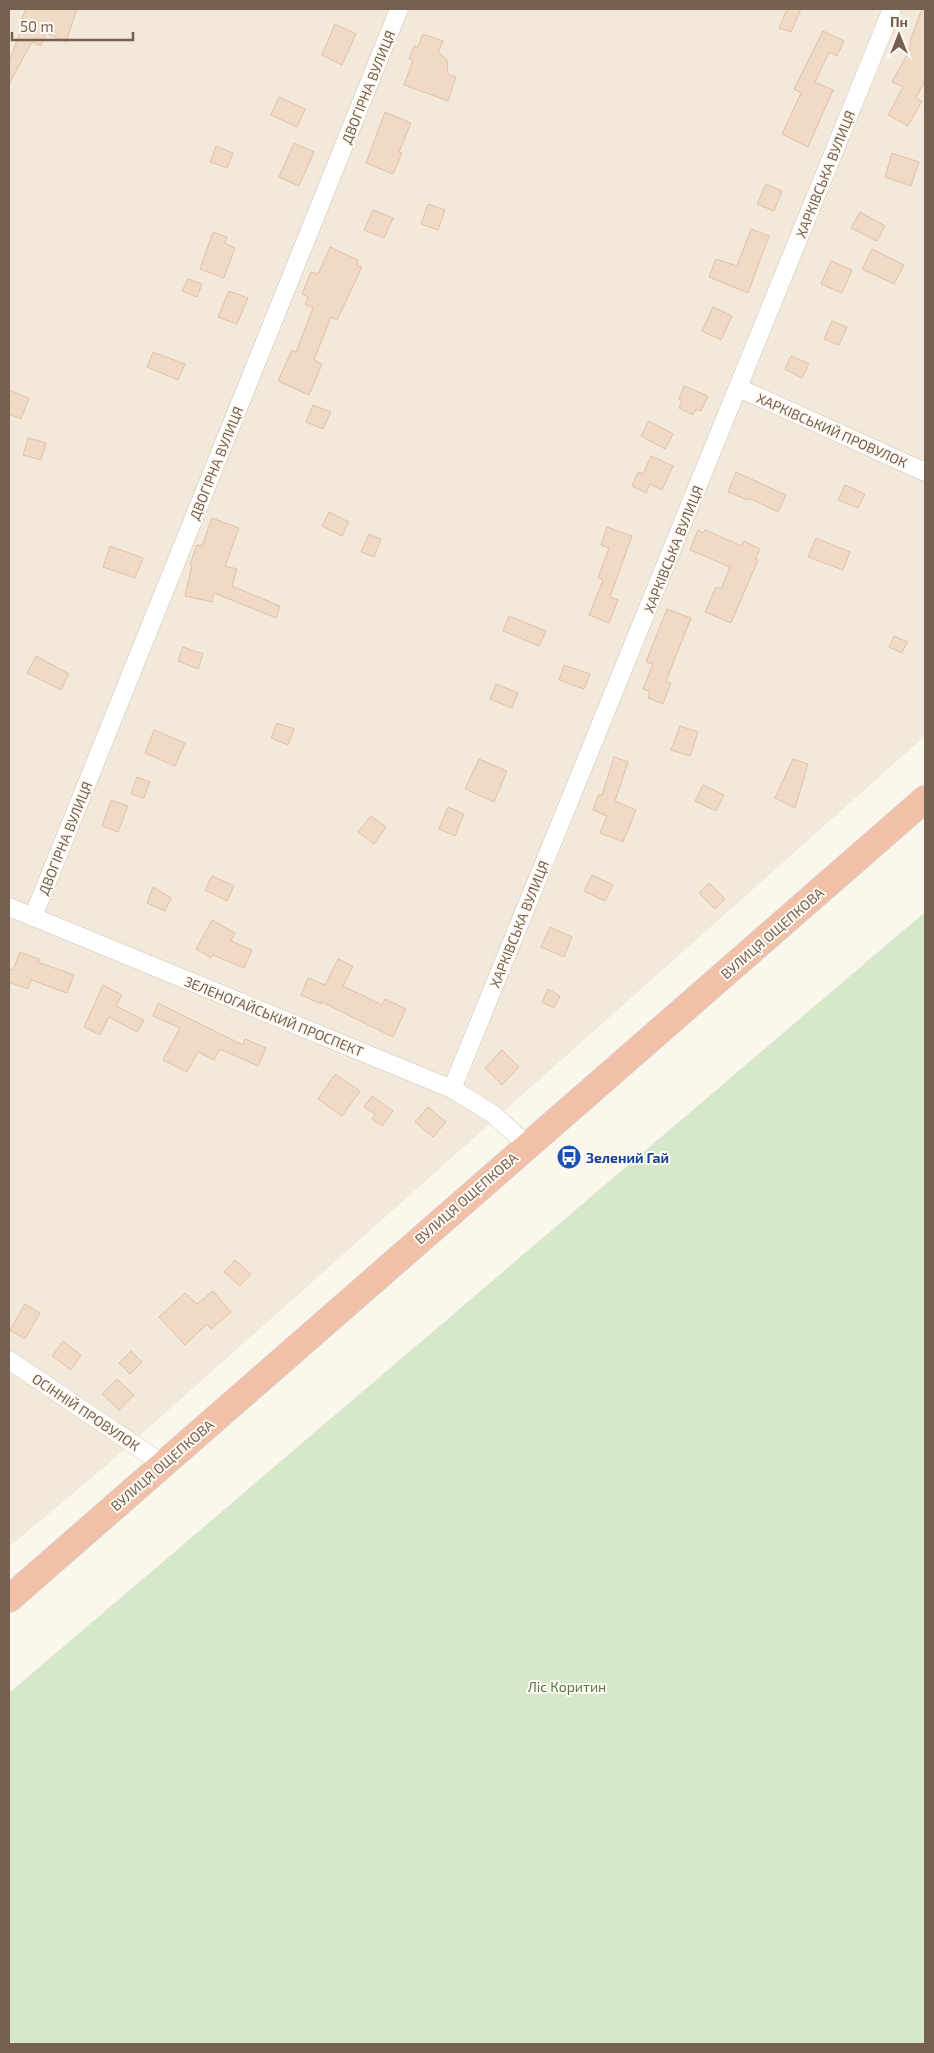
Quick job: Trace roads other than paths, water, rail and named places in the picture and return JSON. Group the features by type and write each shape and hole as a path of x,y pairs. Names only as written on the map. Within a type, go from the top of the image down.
{"highway":[{"name":"ВУЛИЦЯ ОЩЕПКОВА","path":"9,1599 527,1145 925,800"}],"street":[{"name":"ДВОГІРНА ВУЛИЦЯ","path":"33,917 399,9"},
{"name":"ХАРКІВСЬКА ВУЛИЦЯ","path":"452,1089 892,9"},
{"name":"ХАРКІВСЬКИЙ ПРОВУЛОК","path":"739,388 925,472"},
{"name":"ЗЕЛЕНОГАЙСЬКИЙ ПРОСПЕКТ","path":"9,907 452,1089 493,1114 527,1145"},
{"name":"ОСІННІЙ ПРОВУЛОК","path":"9,1360 162,1464"}],"place":[{"name":"Зелений Гай","path":"569,1157"}],"park label":[{"name":"Ліс Коритин","path":"567,1686"}]}
